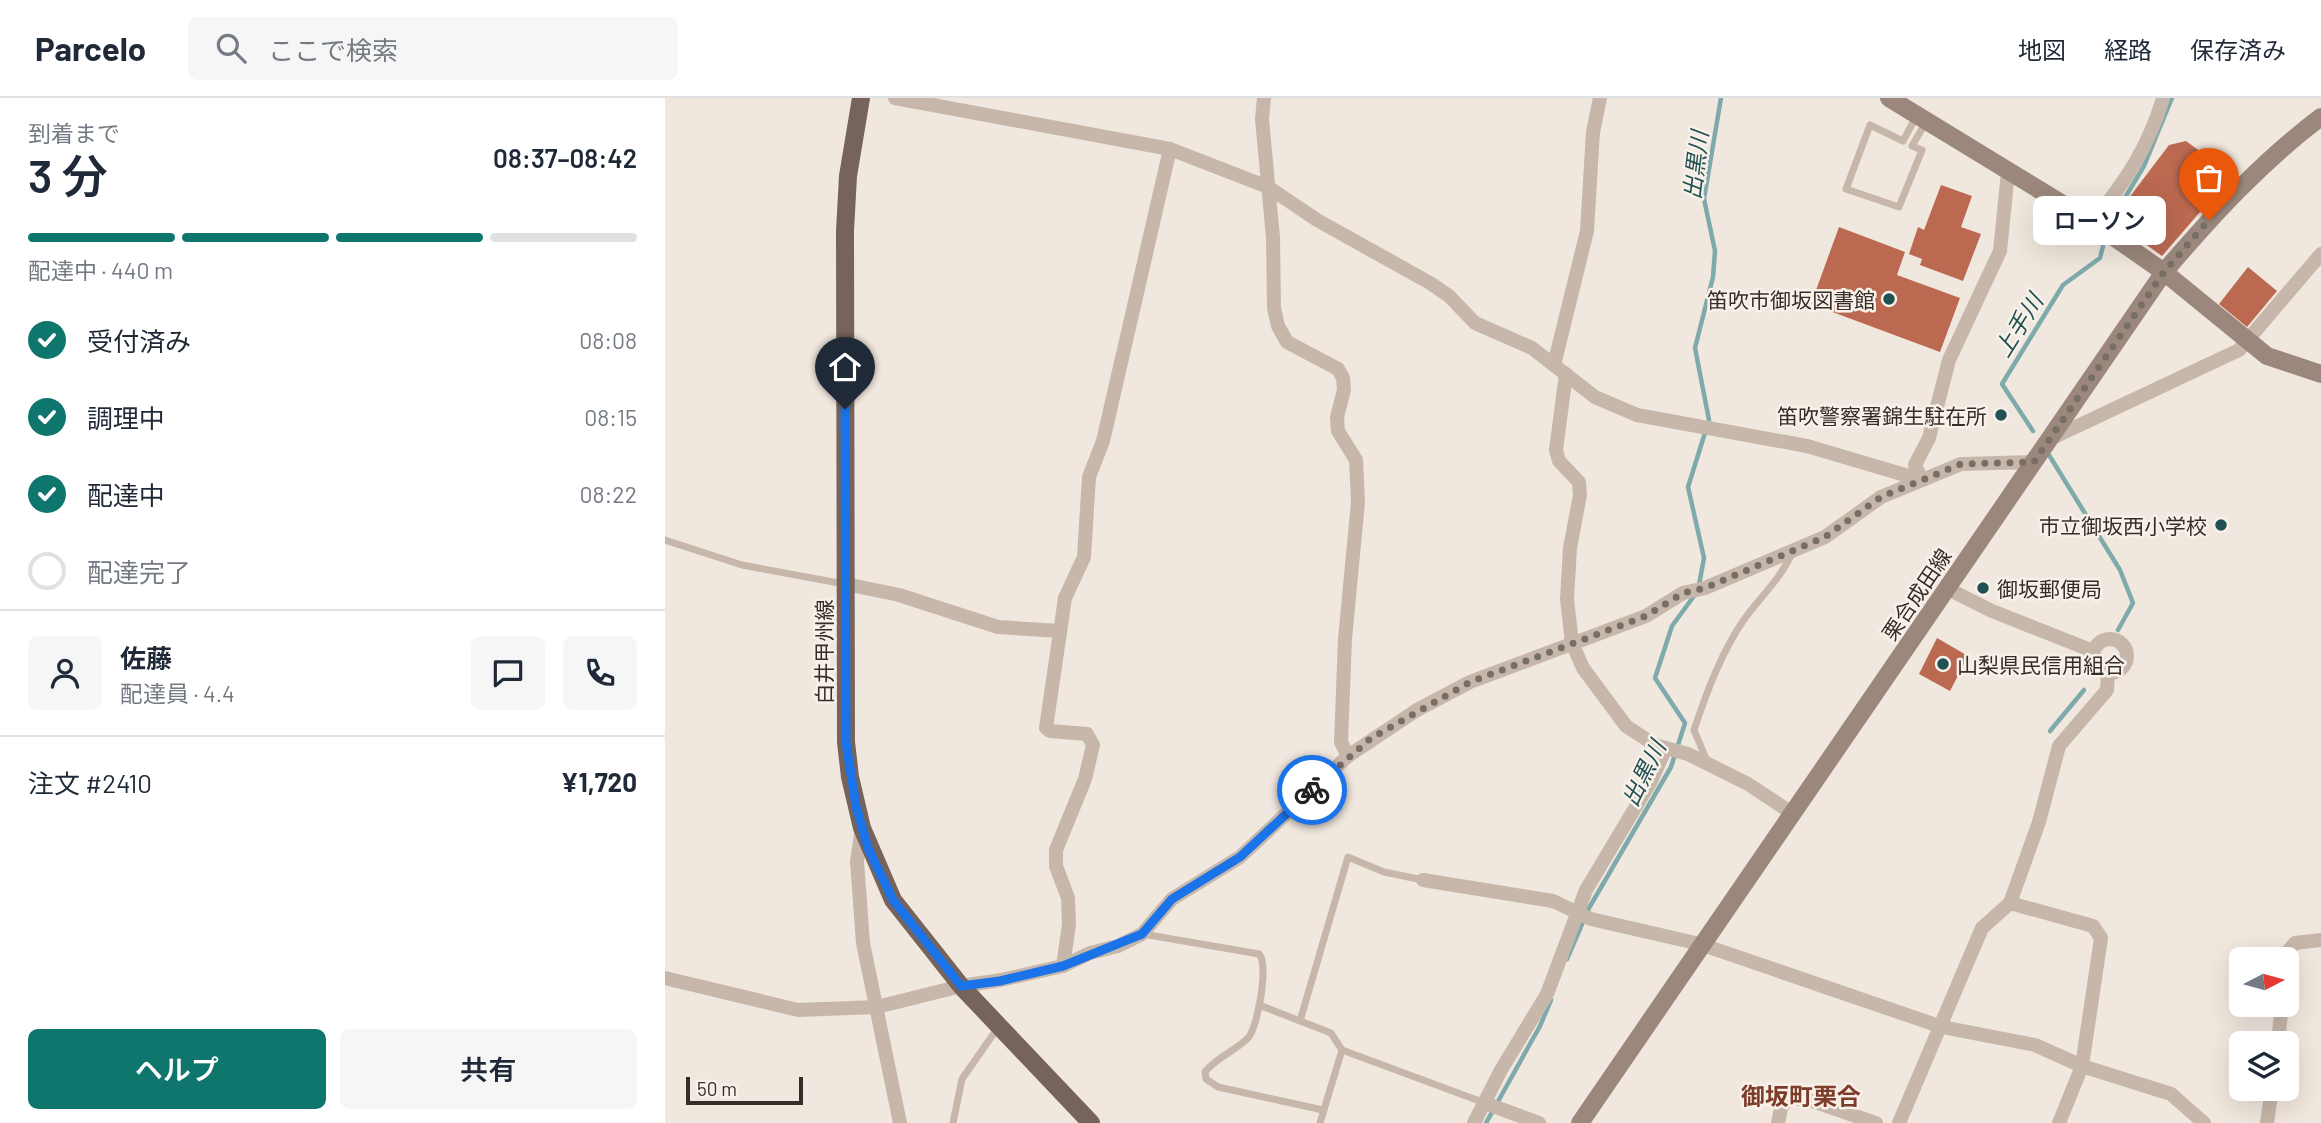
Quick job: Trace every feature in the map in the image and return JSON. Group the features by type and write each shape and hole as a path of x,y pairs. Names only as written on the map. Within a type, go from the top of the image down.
{"main road":[{"name":"白井甲州線","path":"861,98 848,176 845,231 846,743 862,828 893,900 961,986 1091,1123"},
{"path":"1889,98 2092,222 2164,272 2267,356 2321,374"},
{"name":"栗合成田線","path":"1580,1123 1700,944 1948,589 2164,272 2240,185 2321,117"}],"street":[{"path":"895,98 1170,149 1268,187 1317,220 1430,282 1449,296 1475,323 1532,348 1584,389 1611,406 1637,415 1807,446 1922,480"},
{"path":"1264,98 1262,119 1273,237 1274,308 1278,326 1287,342 1338,369 1343,378 1344,390 1337,418 1338,431 1356,460 1358,502 1345,639 1341,741 1347,756"},
{"path":"1554,365 1587,230 1593,132 1600,98"},
{"path":"2092,222 2133,170 2154,128 2163,98"},
{"path":"1063,966 1069,924 1068,898 1056,866 1056,850 1085,779 1093,745 1087,734 1050,732 1046,728 1065,598 1084,558 1089,477 1103,441 1170,149"},
{"path":"1922,480 1916,465 1931,429 1941,381 2000,251 2008,172"},
{"path":"2050,439 2239,351 2321,254"},
{"path":"1566,374 1556,450 1559,461 1579,482 1580,495 1570,548 1567,599 1572,643 1583,668 1626,726 1655,745 1686,753 1709,764 1792,813"},
{"path":"665,978 798,1010 877,1007 961,986 1000,981 1063,966 1142,934 1172,899 1240,857 1347,756 1406,717 1470,682 1646,616 1685,593 1705,588 1825,537 1881,497 1961,464 2034,462"},
{"path":"846,584 899,595 997,627 1059,631"},
{"path":"1948,589 1991,611 2094,651"},
{"path":"2106,639 2123,644 2127,661 2120,671 2108,673 2096,666 2094,651 2106,639"},
{"path":"1899,1123 1982,928 2010,903 2039,822 2059,746 2107,690 2108,673"},
{"path":"1474,1123 1501,1070 1547,994 1584,916 1586,890 1650,783 1666,748"},
{"path":"862,828 857,861 859,911 868,977 877,1007 888,1076 901,1123"},
{"path":"1423,880 1553,901 1584,916 1700,944 1942,1027 2035,1045 2082,1066 2171,1094 2204,1123"},
{"path":"2010,903 2093,926 2101,938 2082,1066 2059,1123"},
{"path":"2292,947 2295,943 2321,940"},
{"path":"1778,1123 1781,1108 1789,1098 1806,1099 1876,1123"},
{"path":"2267,1123 2270,1101"},
{"path":"1485,1103 1539,1123"}],"lane":[{"path":"1921,118 1912,146 1922,150 1899,208 1846,189 1870,125 1903,141 1921,118"},
{"path":"665,540 742,565 846,584"},
{"path":"1709,764 1694,730 1701,710 1742,622 1777,581 1793,551"},
{"path":"1300,1021 1348,857 1384,872 1423,880"},
{"path":"1142,934 1259,954 1265,963 1259,1005 1250,1036 1211,1064 1205,1072 1206,1079 1218,1087 1323,1110"},
{"path":"1259,1005 1331,1033 1342,1050 1485,1103"},
{"path":"953,1123 962,1079 1000,1026"},
{"path":"1320,1123 1342,1050"}],"building":[{"path":"2186,141 2232,175 2162,256 2117,224 2116,215 2169,145"},
{"path":"1941,185 1972,196 1961,227 1981,234 1963,281 1920,265 1922,259 1909,254 1918,227 1924,230"},
{"path":"1839,227 1905,252 1897,275 1960,298 1940,352 1811,304"},
{"path":"2248,267 2277,291 2247,327 2219,304"},
{"path":"1937,638 1968,656 1950,691 1919,674"}],"waterway":[{"name":"出黒川","path":"1699,585 1704,558 1688,487 1709,420 1695,348 1713,277 1715,251 1704,199 1721,98"},
{"name":"上手川","path":"2112,219 2144,166 2172,98"},
{"name":"上手川","path":"2033,431 2002,384 2063,285 2100,258 2103,246"},
{"name":"上手川","path":"2049,455 2120,570 2133,603 2118,630"},
{"name":"出黒川","path":"1567,959 1589,908 1671,767 1685,723 1655,678 1672,626 1694,596"},
{"name":"上手川","path":"2050,731 2084,690"},
{"name":"出黒川","path":"1486,1123 1540,1026 1551,1000"}],"way so far":[{"path":"1312,790 1347,756 1370,739 1470,682 1646,616 1683,593 1705,588 1825,537 1881,497 1961,464 2034,462 2164,272 2209,220"}],"place":[{"name":"ローソン","path":"2209,220"},
{"name":"笛吹市御坂図書館","path":"1889,299"},
{"name":"笛吹警察署錦生駐在所","path":"2001,415"},
{"name":"市立御坂西小学校","path":"2221,525"},
{"name":"御坂郵便局","path":"1983,588"},
{"name":"山梨県民信用組合","path":"1943,664"}],"district":[{"name":"御坂町栗合","path":"1801,1095"}],"route":[{"path":"845,409 845,695 850,777 868,848 893,900 961,986 1000,981 1063,966 1090,953 1118,946 1142,934 1172,899 1240,857 1312,790"}]}
